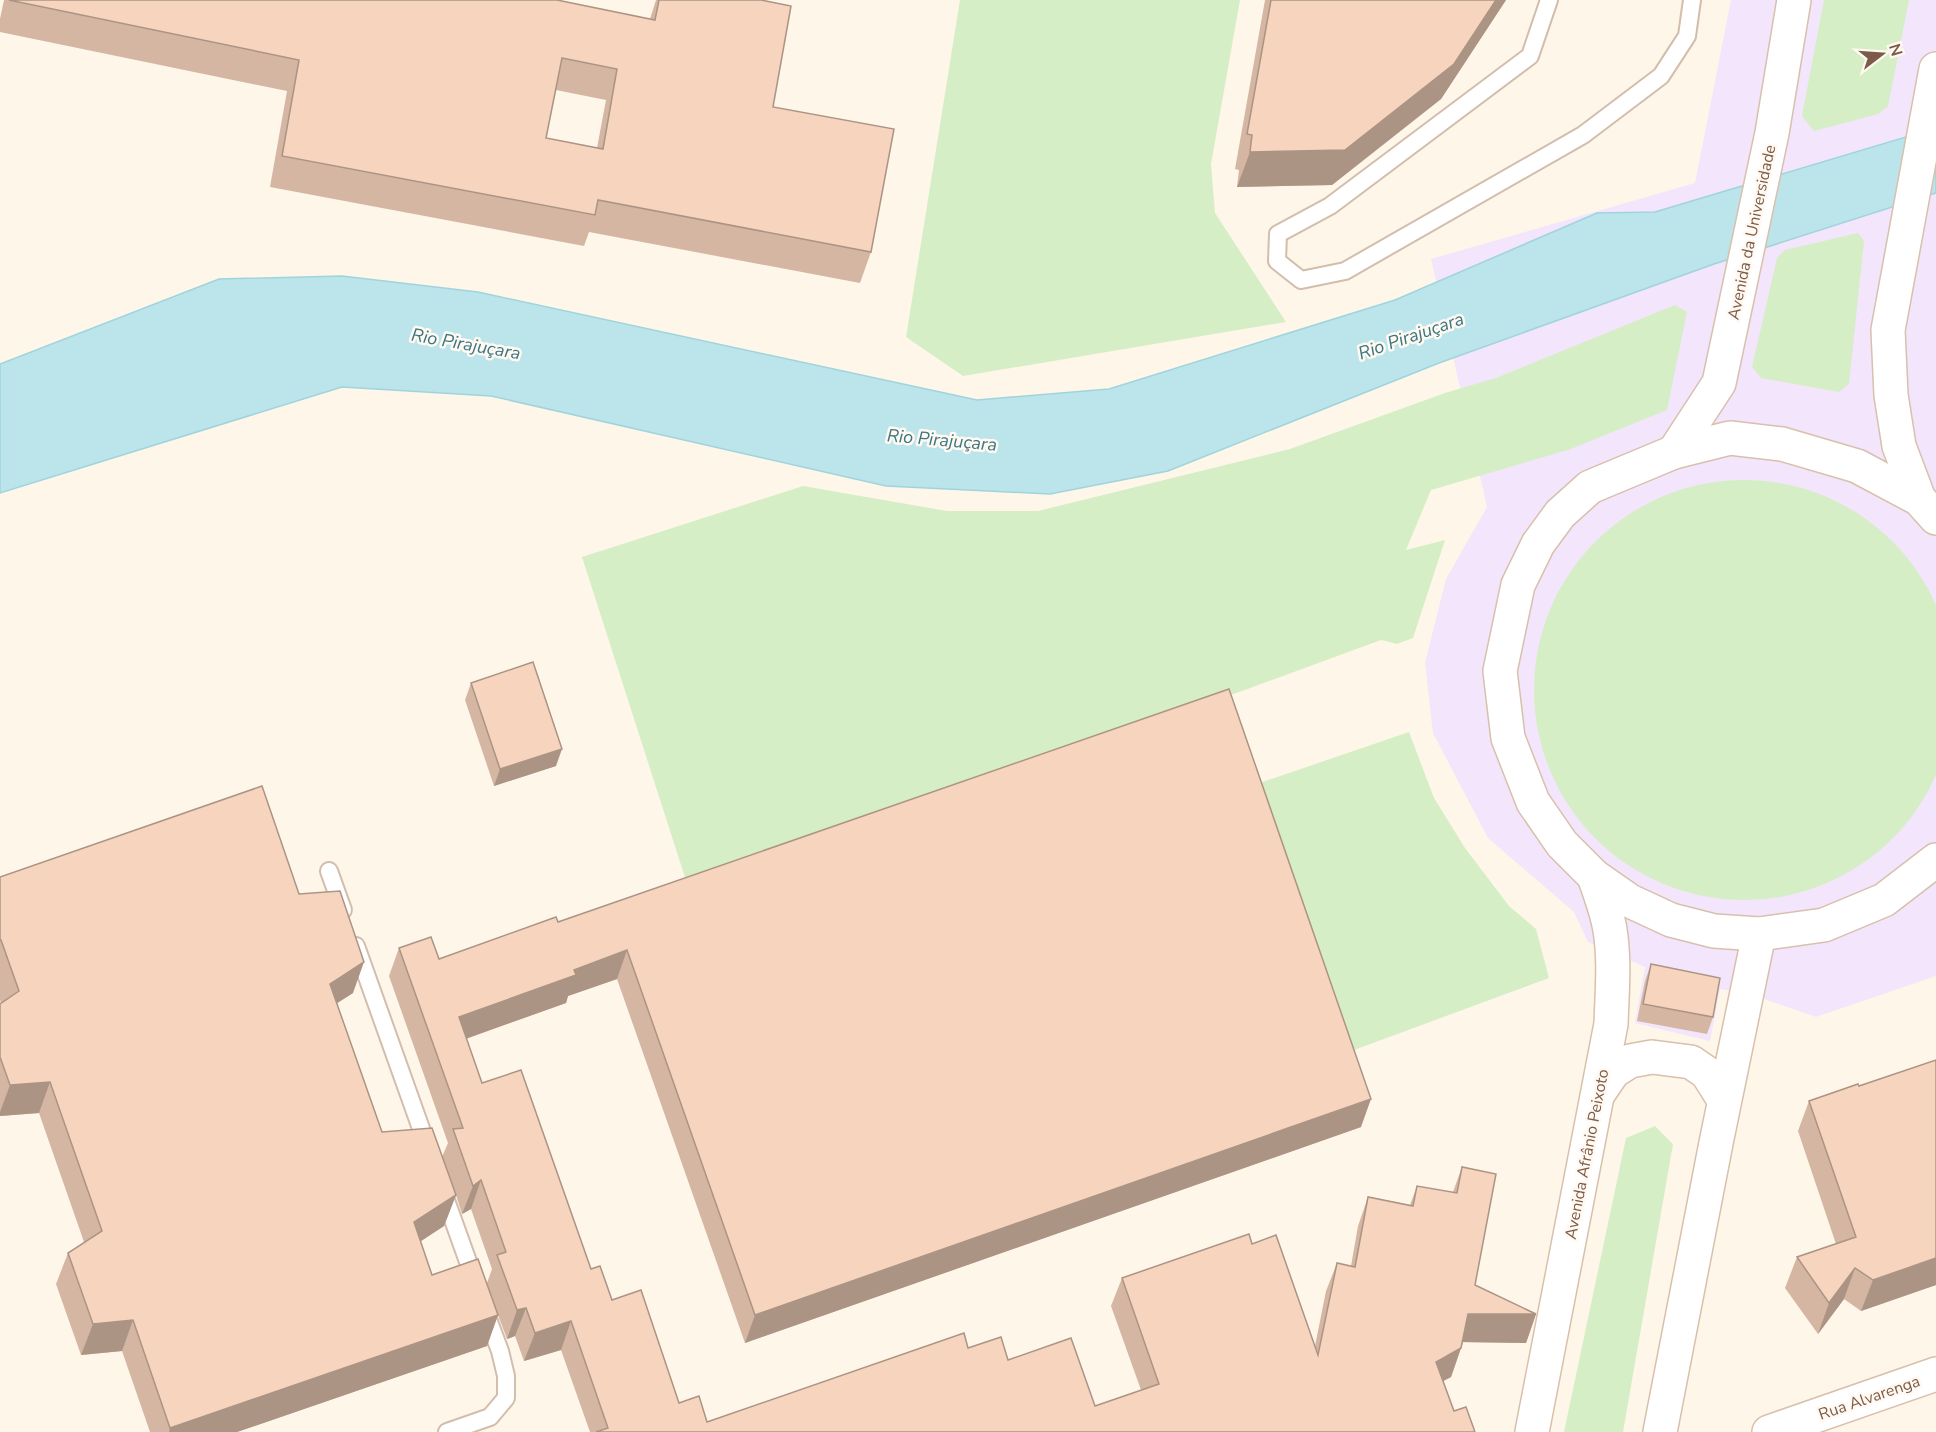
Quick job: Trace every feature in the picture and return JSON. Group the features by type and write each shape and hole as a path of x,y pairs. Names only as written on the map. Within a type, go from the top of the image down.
{"main road":[{"name":"Avenida da Universidade","path":"1674,452 1719,383 1772,133 1794,0"},
{"path":"1927,509 1899,446 1891,394 1888,330 1935,75"},
{"path":"1927,509 1857,466 1782,444 1730,438 1674,452 1590,487 1560,514 1538,544 1518,585 1500,671 1508,738 1533,802 1562,844 1593,876 1630,901 1671,920 1714,931 1759,934 1824,925 1884,900 1936,860"},
{"name":"Avenida Afrânio Peixoto","path":"1532,1432 1611,1024 1613,964 1610,931 1605,907 1593,876"},
{"path":"1660,1432 1724,1100 1759,934"},
{"path":"1597,1094 1613,1072 1630,1060 1652,1057 1691,1062 1707,1073 1724,1100"},
{"name":"Rua Alvarenga","path":"1768,1432 1936,1374"}],"lane":[{"path":"1549,0 1530,56 1330,206 1278,234 1277,261 1302,280 1345,271 1583,135 1661,76 1688,36 1692,0"},
{"path":"330,871 500,1351 506,1376 506,1398 490,1417 447,1432"}],"shaded area":[{"path":"1731,0 1936,0 1936,976 1816,1017 1747,993 1720,989 1710,1041 1635,1023 1645,967 1588,942 1574,912 1488,838 1433,733 1425,663 1446,579 1487,507 1431,259 1695,183"}],"green space":[{"path":"960,0 1240,0 1211,164 1215,213 1286,322 963,376 906,337"},
{"path":"1824,0 1909,0 1888,106 1878,114 1814,131 1802,116"},
{"path":"1858,233 1864,241 1849,384 1839,392 1761,378 1752,367 1777,258 1785,250"},
{"path":"1675,305 1687,312 1667,410 1568,450 1431,490 1406,550 1445,540 1413,638 1397,644 1381,640 690,893 582,557 803,486 947,511 1038,511 1290,449 1445,393 1496,378"},
{"path":"1744,480 1785,484 1824,496 1861,515 1893,541 1919,573 1938,610 1950,649 1954,690 1950,731 1938,770 1919,807 1893,839 1861,865 1824,884 1785,896 1744,900 1703,896 1664,884 1627,865 1595,839 1569,807 1550,770 1538,731 1534,690 1538,649 1550,610 1569,573 1595,541 1627,515 1664,496 1703,484"},
{"path":"1409,732 1434,798 1465,848 1509,906 1536,929 1549,978 1346,1053 1254,785"},
{"path":"1655,1126 1673,1144 1623,1432 1564,1432 1626,1138"}],"water":[{"name":"Rio Pirajuçara","path":"1936,128 1936,193 1714,264 1439,363 1168,471 1050,494 886,486 491,396 342,387 0,493 0,364 219,279 342,276 478,292 977,400 1109,389 1395,300 1597,213 1655,212"}],"building":[{"path":"9,0 557,0 655,20 659,0 761,0 791,6 773,107 894,129 871,252 598,200 595,215 282,156 299,60","holes":["562,58 617,69 603,149 546,138"]},
{"path":"1271,0 1496,0 1454,64 1345,150 1250,152 1252,135 1247,134"},
{"path":"533,662 562,749 500,769 471,683"},
{"path":"1229,689 1371,1099 755,1315 627,950 574,970 576,975 459,1017 482,1083 521,1070 591,1269 600,1266 612,1300 641,1290 679,1403 699,1396 707,1422 964,1333 968,1348 1001,1337 1008,1360 1071,1338 1095,1406 1159,1384 1122,1278 1249,1234 1252,1244 1276,1235 1318,1355 1337,1263 1355,1267 1368,1197 1413,1206 1417,1186 1457,1193 1462,1167 1496,1174 1475,1285 1536,1314 1468,1314 1461,1348 1436,1362 1454,1411 1466,1407 1475,1432 596,1432 608,1428 571,1321 535,1333 526,1308 517,1310 497,1255 506,1252 481,1180 473,1186 453,1129 463,1128 399,948 431,937 439,959 556,917 558,922"},
{"path":"262,786 299,894 340,891 364,962 330,984 382,1132 432,1128 456,1195 414,1222 432,1275 478,1259 498,1315 170,1428 133,1320 93,1324 68,1253 102,1231 50,1082 10,1085 0,1057 0,1004 19,991 0,940 0,877"},
{"path":"1651,964 1720,978 1713,1017 1643,1004"},
{"path":"1936,1060 1936,1258 1873,1280 1855,1268 1829,1303 1797,1257 1856,1237 1809,1101"}]}
